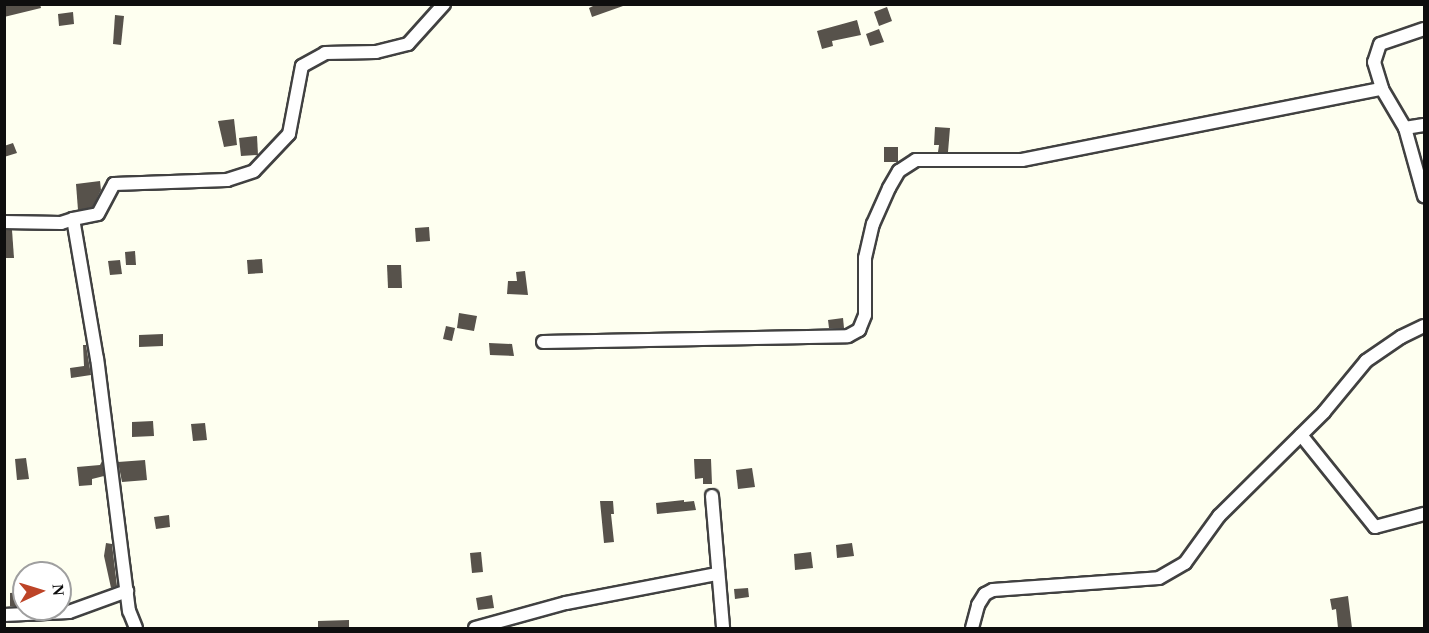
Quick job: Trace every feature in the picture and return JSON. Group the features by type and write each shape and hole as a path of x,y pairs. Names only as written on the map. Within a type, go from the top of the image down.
{"street":[{"path":"4,222 62,223 98,214 114,184 227,180 254,171 289,134 302,66 325,53 376,52 408,44 444,4"},
{"path":"1425,29 1380,44 1374,62 1382,89 1405,128 1425,196"},
{"path":"543,342 848,336 859,330 865,315 865,258 873,224 888,188 899,171 916,160 1022,160 1382,89"},
{"path":"1405,128 1425,125"},
{"path":"73,219 97,359 129,611 136,628"},
{"path":"972,628 978,605 985,594 993,590 1159,578 1185,563 1219,516 1324,412 1366,361 1401,337 1425,326"},
{"path":"1301,435 1375,527 1425,514"},
{"path":"712,496 723,628"},
{"path":"475,628 566,603 717,573"},
{"path":"4,615 69,612 127,591"}],"building":[{"path":"4,4 40,4 41,8 4,17"},
{"path":"597,4 623,4 623,6 592,17 589,8"},
{"path":"887,7 892,21 879,26 874,12"},
{"path":"73,12 74,24 59,26 58,14"},
{"path":"115,15 124,16 121,45 113,44"},
{"path":"857,20 861,35 832,41 833,46 822,49 817,31"},
{"path":"879,29 884,42 870,46 866,34"},
{"path":"234,119 237,145 224,147 218,121"},
{"path":"935,127 950,128 948,152 938,152 939,145 934,145"},
{"path":"257,136 258,155 241,156 239,138"},
{"path":"13,143 17,153 4,157 4,146"},
{"path":"884,147 898,147 898,162 884,162"},
{"path":"100,181 101,190 93,207 78,210 76,184"},
{"path":"429,227 430,241 416,242 415,228"},
{"path":"4,230 12,230 14,258 4,258"},
{"path":"135,251 136,265 126,265 125,252"},
{"path":"262,259 263,273 248,274 247,260"},
{"path":"120,260 122,274 110,275 108,261"},
{"path":"387,265 401,265 402,288 388,288"},
{"path":"525,271 528,295 507,294 508,281 517,281 516,272"},
{"path":"459,313 477,316 474,331 457,328"},
{"path":"843,318 844,328 829,328 828,320"},
{"path":"446,326 455,328 452,341 443,339"},
{"path":"163,334 163,346 139,347 139,335"},
{"path":"489,343 512,344 514,356 490,355"},
{"path":"83,345 86,345 91,375 71,378 70,368 84,366"},
{"path":"153,421 154,436 132,437 132,422"},
{"path":"205,423 207,440 193,441 191,424"},
{"path":"26,458 29,479 17,480 15,459"},
{"path":"694,459 711,459 712,484 703,484 703,478 695,479"},
{"path":"145,460 147,480 122,482 118,462"},
{"path":"102,461 104,476 92,479 92,485 79,486 77,467 100,465"},
{"path":"752,468 755,487 738,489 736,470"},
{"path":"684,500 684,502 694,501 696,510 657,514 656,503"},
{"path":"600,501 613,501 614,514 611,514 614,542 604,543"},
{"path":"169,515 170,527 156,529 154,517"},
{"path":"106,543 112,544 117,586 111,588 104,556"},
{"path":"852,543 854,556 837,558 836,545"},
{"path":"481,552 483,572 472,573 470,553"},
{"path":"811,552 813,568 795,570 794,554"},
{"path":"748,588 749,597 735,599 734,589"},
{"path":"10,593 12,593 12,606 10,606"},
{"path":"492,595 494,608 478,610 476,598"},
{"path":"1348,596 1352,628 1338,628 1336,609 1332,610 1330,599"},
{"path":"349,620 349,628 318,628 318,621"}]}
